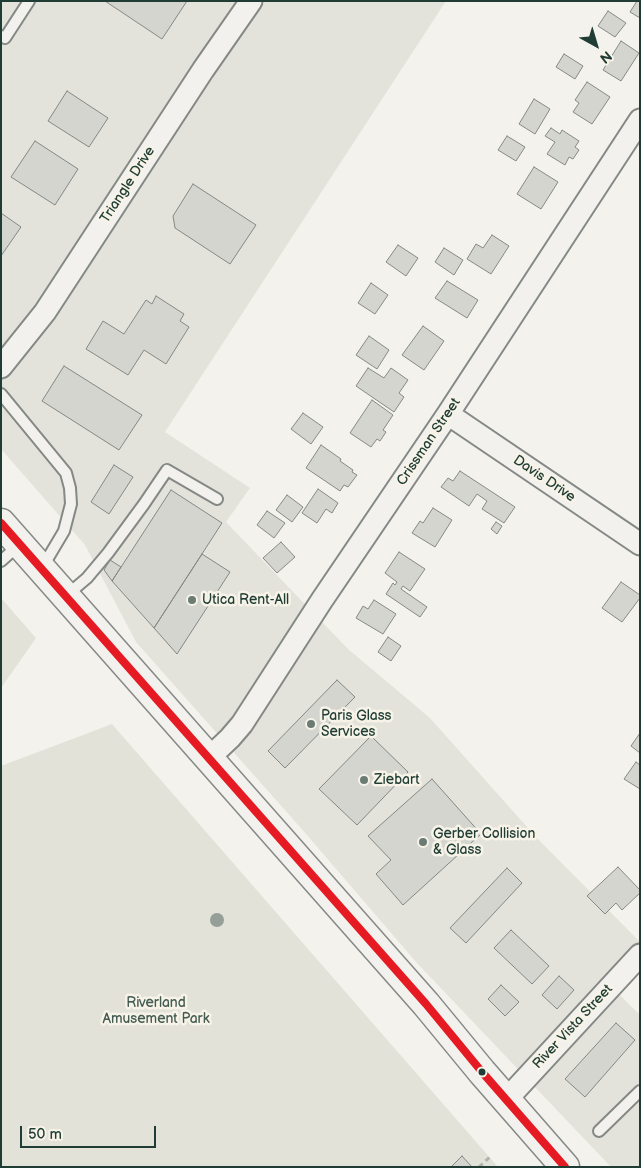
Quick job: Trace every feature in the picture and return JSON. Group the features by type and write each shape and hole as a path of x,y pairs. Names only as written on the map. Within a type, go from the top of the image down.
{"main road":[{"path":"1,523 11,553 41,569 210,757 426,1004 565,1167"}],"street":[{"name":"Triangle Drive","path":"1,367 45,312 203,70 252,1"},
{"name":"Crissman Street","path":"210,757 242,724 640,120"},
{"name":"Davis Drive","path":"448,414 640,544"},
{"name":"River Vista Street","path":"506,1100 640,955"}],"lane":[{"path":"1,36 5,38 29,1"},
{"path":"1,394 66,473 70,488 71,504 64,531 41,569"},
{"path":"66,597 87,578 108,554 167,470 217,499"},
{"path":"599,1131 640,1091"}],"path":[{"path":"479,1167 491,1156"}],"shaded area":[{"path":"1,1 446,1 165,432 250,488 226,522 348,649 430,718 536,837 640,942 640,966 617,992 640,1015 640,1167 611,1167 416,962 307,835 136,642 85,545 1,449"}],"green space":[{"path":"1,598 36,638 1,688"},
{"name":"Riverland Amusement Park","path":"112,724 498,1167 1,1167 1,766"}],"building":[{"path":"105,1 187,1 162,39"},
{"path":"637,1 640,1 640,18 630,12"},
{"path":"608,11 626,23 615,37 598,26"},
{"path":"621,41 639,53 621,81 603,70"},
{"path":"564,54 583,66 575,79 556,67"},
{"path":"587,82 610,97 592,124 573,112 579,103 575,100"},
{"path":"67,91 108,118 89,147 48,121"},
{"path":"534,99 550,109 535,134 519,124"},
{"path":"551,128 560,134 562,130 579,141 575,147 579,150 573,159 569,157 565,165 547,154 555,142 545,136"},
{"path":"507,136 525,147 516,161 498,150"},
{"path":"35,141 78,169 55,205 11,177"},
{"path":"534,167 558,182 541,209 517,194"},
{"path":"193,184 256,225 230,264 175,228 173,216"},
{"path":"1,213 21,227 1,256"},
{"path":"492,235 509,246 491,274 467,259 476,244 483,248"},
{"path":"398,245 418,258 406,276 386,262"},
{"path":"444,248 463,260 454,275 435,262"},
{"path":"447,281 478,300 467,318 435,298"},
{"path":"371,283 388,295 375,314 358,303"},
{"path":"156,296 184,314 180,321 189,327 166,364 144,350 128,375 86,349 103,321 124,334 146,300 152,304"},
{"path":"423,326 444,341 424,370 402,355"},
{"path":"369,336 389,350 377,369 356,355"},
{"path":"64,366 142,415 119,450 42,401"},
{"path":"368,368 384,378 391,368 408,380 399,393 404,397 394,412 356,386"},
{"path":"372,400 393,415 383,430 386,432 380,441 377,439 371,447 350,433"},
{"path":"303,413 323,427 311,444 291,429"},
{"path":"321,445 341,459 340,461 357,475 348,487 344,485 340,491 306,468"},
{"path":"114,465 133,477 109,514 91,502"},
{"path":"460,471 515,507 504,523 482,509 487,501 477,494 469,506 441,487 448,478 453,481"},
{"path":"318,489 338,503 332,513 326,509 317,523 302,513"},
{"path":"171,490 222,523 154,628 112,581"},
{"path":"287,495 303,507 292,522 276,510"},
{"path":"433,508 452,520 435,547 412,533 420,521 423,523"},
{"path":"267,511 285,523 274,538 257,525"},
{"path":"496,522 502,526 497,534 491,529"},
{"path":"281,542 295,557 277,573 263,558"},
{"path":"399,552 425,569 410,591 403,586 401,589 427,607 420,617 386,594 393,583 395,585 397,582 385,573"},
{"name":"Utica Rent-All","path":"202,554 230,572 177,654 154,628"},
{"path":"110,560 121,567 112,581 104,570"},
{"path":"621,582 640,595 640,598 622,622 602,608"},
{"path":"374,600 396,614 383,634 356,618 363,606 368,609"},
{"path":"388,637 401,646 391,661 378,652"},
{"name":"Paris Glass Services","path":"337,680 355,697 285,768 268,751"},
{"path":"640,733 640,753 631,746"},
{"name":"Ziebart","path":"371,736 408,772 357,825 319,789"},
{"path":"636,762 640,765 640,789 624,779"},
{"name":"Gerber Collision & Glass","path":"432,779 481,834 403,905 376,874 391,860 368,836"},
{"path":"618,867 640,890 640,893 622,910 616,903 605,914 587,896"},
{"path":"507,868 522,883 466,943 450,928"},
{"path":"511,930 549,966 532,984 494,948"},
{"path":"559,976 574,990 557,1009 542,995"},
{"path":"501,985 519,1002 505,1016 488,999"},
{"path":"616,1023 635,1040 585,1097 565,1079"},
{"path":"462,1156 472,1167 451,1167"}],"transit line":[{"path":"1,523 426,1004 482,1072 565,1167"}],"place":[{"name":"Utica Rent-All","path":"192,600"},
{"name":"Paris Glass Services","path":"311,724"},
{"name":"Ziebart","path":"364,780"},
{"name":"Gerber Collision & Glass","path":"423,842"}]}
